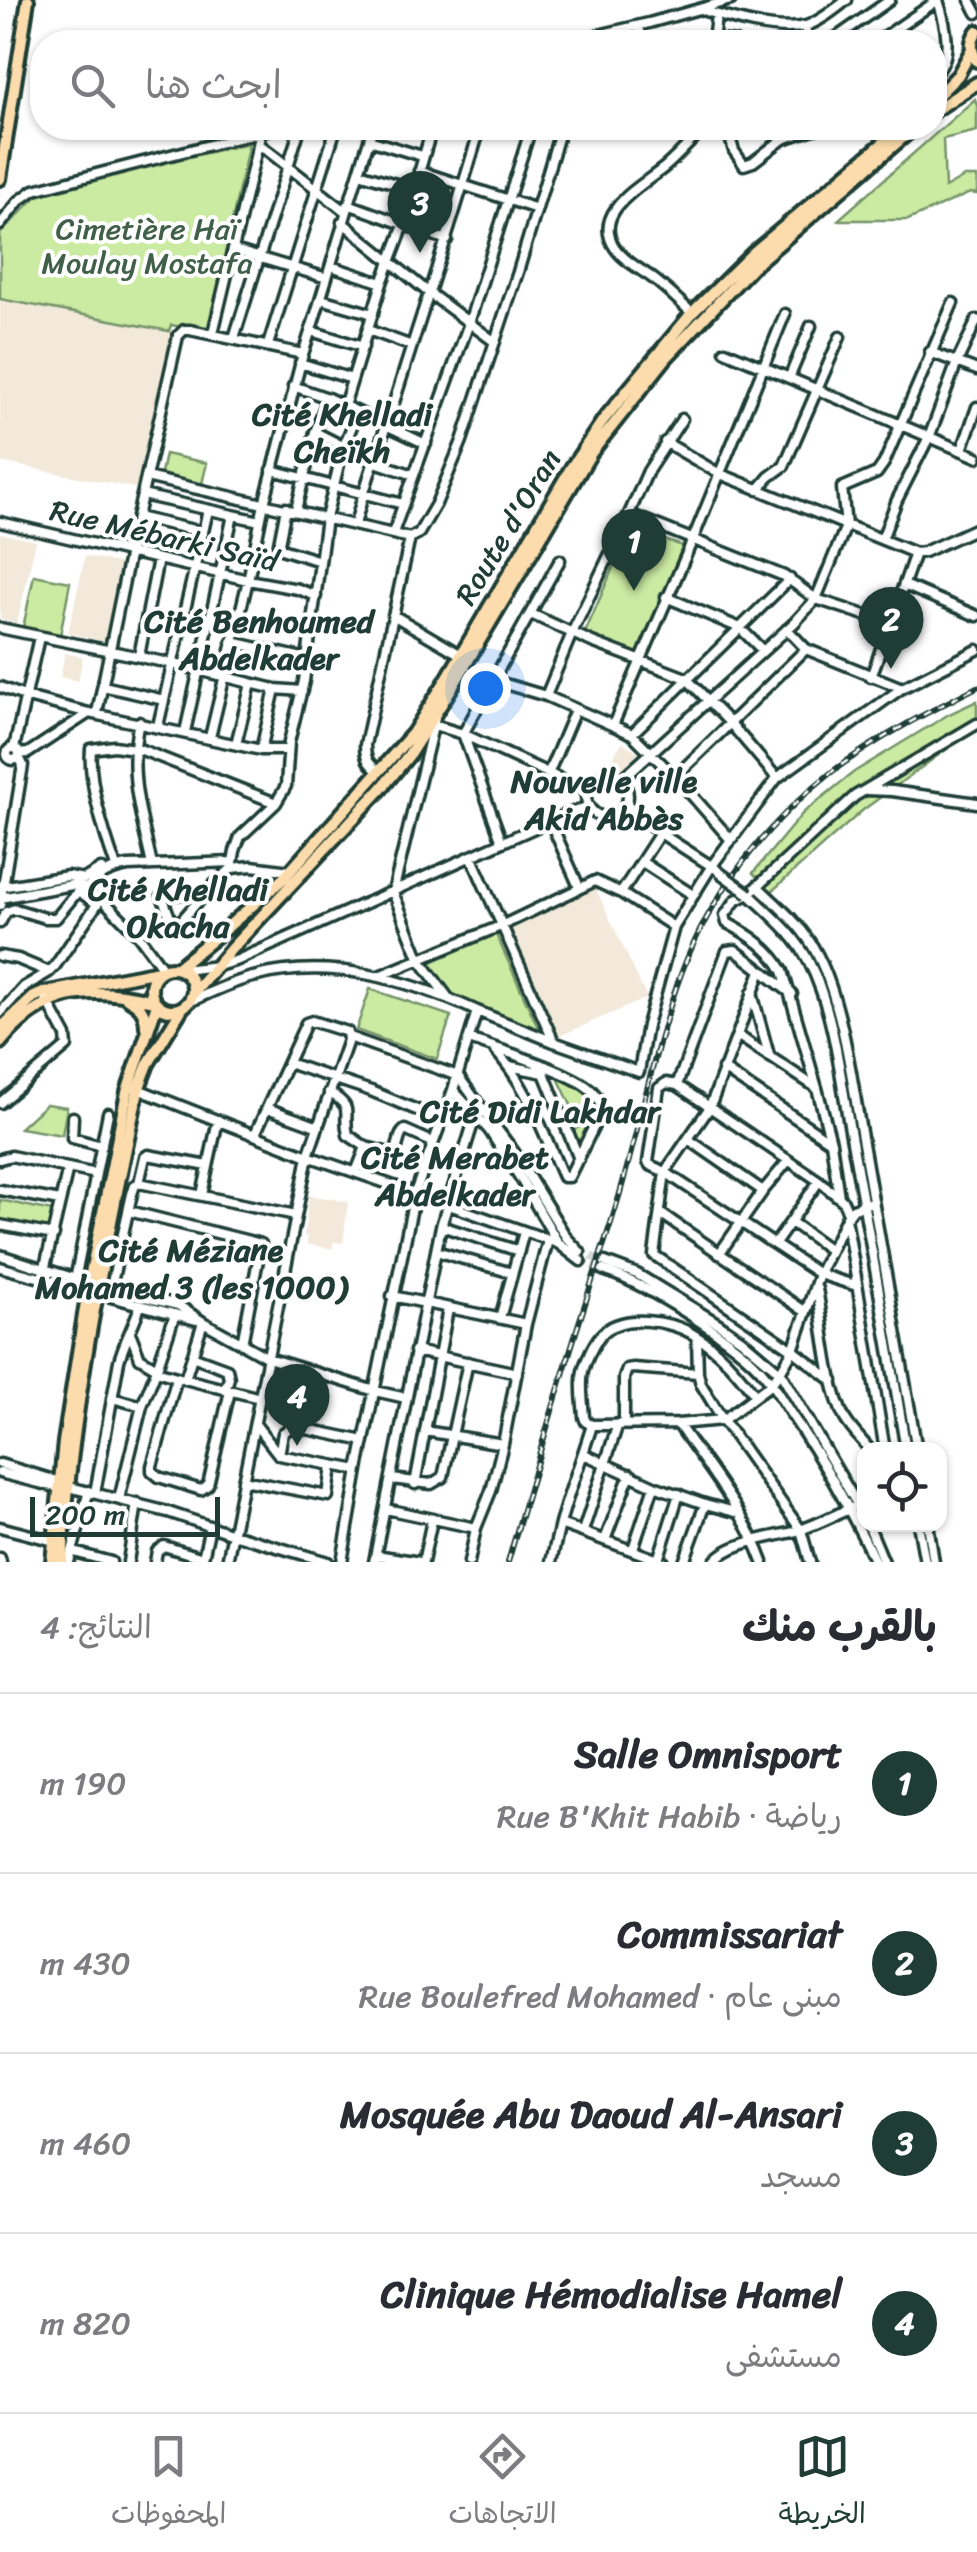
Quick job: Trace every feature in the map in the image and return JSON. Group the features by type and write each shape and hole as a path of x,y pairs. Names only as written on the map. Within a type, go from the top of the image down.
{"main road":[{"path":"0,179 28,0"},
{"path":"977,30 972,42 977,61"},
{"path":"947,86 972,50"},
{"path":"947,103 977,83"},
{"name":"Route d'Oran","path":"179,969 290,871 413,733 570,468 604,419 692,313 753,253 888,140"},
{"name":"Route d'Oran","path":"134,1087 188,1001 408,755 591,452 666,357 724,293 770,250 900,140"},
{"path":"0,1029 34,997 45,998 117,993 172,1010 188,1001 192,982 179,969 161,970 45,998 0,1043"},
{"path":"52,1562 97,1288 134,1087 155,1002 150,985 161,970"},
{"path":"117,993 142,1008 146,1034"},
{"path":"65,1486 66,1562"}],"street":[{"path":"622,30 731,0"},
{"path":"700,10 784,28 821,19 848,0"},
{"path":"847,30 890,0"},
{"path":"894,30 938,0 944,30"},
{"path":"970,0 977,13"},
{"path":"714,30 716,15"},
{"path":"804,26 805,30"},
{"path":"0,225 18,201 34,190 230,140"},
{"path":"213,333 260,140"},
{"path":"234,338 296,140"},
{"path":"268,345 332,140"},
{"path":"210,737 293,386 369,140 422,156"},
{"path":"344,406 428,140"},
{"path":"356,525 372,461 477,140"},
{"path":"394,533 469,323 526,140"},
{"path":"146,477 410,538 419,534 462,441 557,140"},
{"path":"692,313 619,253 610,226 624,197 664,168 693,140"},
{"path":"731,140 744,165 782,140"},
{"path":"259,144 346,208 447,240"},
{"path":"419,171 537,210"},
{"path":"359,172 412,189"},
{"path":"342,222 496,342"},
{"path":"234,250 327,278"},
{"path":"331,266 382,282"},
{"path":"320,300 373,314"},
{"path":"621,780 788,629 816,598 846,526 842,488 876,473 884,463 953,303"},
{"path":"612,724 785,314"},
{"path":"882,539 977,320"},
{"path":"790,376 811,326"},
{"path":"12,754 28,753 94,713 111,651 178,336 184,330 268,345 352,380"},
{"path":"368,330 412,346"},
{"path":"310,331 363,347"},
{"path":"758,490 784,466 840,336"},
{"path":"725,351 977,456"},
{"path":"930,352 977,370"},
{"path":"293,386 426,444"},
{"path":"320,561 278,548 328,398"},
{"path":"962,450 977,408"},
{"path":"207,891 162,896 172,923 181,922 233,865 240,836 276,803 286,786 292,721 308,659 326,518 343,448 358,414"},
{"path":"546,696 648,471 682,419"},
{"path":"315,432 372,461 414,474"},
{"path":"665,442 718,474 915,553 977,528"},
{"path":"272,470 403,504"},
{"path":"142,495 260,521"},
{"path":"158,726 208,510"},
{"path":"629,514 790,579 816,598 889,623"},
{"path":"185,732 233,515"},
{"path":"138,518 202,532"},
{"name":"Rue Mébarki Saïd","path":"0,522 316,596"},
{"path":"379,772 368,763 365,745 410,538"},
{"path":"871,677 915,553"},
{"path":"139,656 158,559"},
{"path":"502,842 463,734 560,560"},
{"path":"632,734 790,579"},
{"path":"904,585 977,616"},
{"path":"666,597 740,628 762,650"},
{"path":"531,614 686,678 777,778"},
{"path":"393,615 461,656"},
{"path":"0,628 275,689 302,690"},
{"path":"788,629 806,648 902,688"},
{"path":"12,754 39,637"},
{"path":"232,642 308,659"},
{"path":"674,777 806,648"},
{"path":"188,1001 254,976 289,970 379,976 639,1072 647,1026 674,927 777,778 902,688 977,650"},
{"path":"494,680 546,696 632,734 732,840"},
{"path":"236,744 251,684"},
{"path":"103,686 164,700"},
{"path":"0,688 261,750 288,750"},
{"path":"261,750 275,689"},
{"path":"438,709 392,892 420,960 450,1000"},
{"path":"548,774 575,710"},
{"path":"139,722 133,747 134,778 152,865"},
{"path":"884,1442 847,1216 839,1197 831,1142 792,994 772,955 725,922 727,911 736,900 749,894 839,809 864,790 977,724"},
{"path":"434,725 463,734 587,791"},
{"path":"114,868 90,763 91,749 133,747 276,803"},
{"path":"12,754 23,765 0,902 72,885 114,868 233,865 290,871"},
{"path":"609,775 621,780 628,792 627,804 620,813 598,815 589,806 587,791 593,780 609,775"},
{"path":"864,790 977,803"},
{"path":"627,804 660,833 749,894 788,930 813,970 836,1052 869,1203 915,1442"},
{"path":"179,969 238,960 589,806"},
{"path":"550,820 579,888"},
{"path":"622,894 660,833"},
{"path":"470,856 554,1042"},
{"path":"642,862 693,895"},
{"path":"2,887 68,876 91,879"},
{"path":"91,879 100,897 140,936 161,970"},
{"path":"91,879 100,897"},
{"path":"379,976 598,881 674,927"},
{"path":"757,886 798,924 810,941 823,966 846,1050 905,1442"},
{"path":"0,923 6,912 14,908 56,918 78,891 100,897"},
{"path":"0,1013 24,987 50,972 100,897"},
{"path":"677,1085 727,952 736,950 792,994"},
{"path":"0,956 50,972"},
{"path":"813,970 823,966"},
{"path":"760,972 710,1107 665,1172 654,1252 656,1258 833,1381"},
{"path":"752,993 769,1055"},
{"path":"0,1103 66,1046 66,1036 45,998"},
{"path":"342,1562 415,1193 477,1011"},
{"path":"255,1134 308,1021 347,1032 349,1037 458,1076 522,1180 553,1241 526,1324 503,1444 469,1562"},
{"path":"737,1035 818,1088"},
{"path":"227,1562 308,1156 349,1037"},
{"path":"469,1038 537,1064 590,1088 601,1105 600,1112 570,1176 563,1178 521,1084 492,1047"},
{"path":"288,1063 441,1120"},
{"path":"537,1064 579,1159"},
{"path":"509,1066 544,1073"},
{"path":"723,1069 831,1142"},
{"path":"839,1197 677,1085 668,1082 659,1088 650,1166 742,1221 819,1274 857,1286"},
{"path":"134,1087 308,1156 553,1241 581,1256 514,1152 479,1111 453,1090"},
{"path":"329,1092 345,1102 348,1135 366,1147 392,1154 405,1130 432,1142"},
{"path":"266,1108 316,1126"},
{"path":"432,1520 421,1562 375,1558 441,1226 479,1111"},
{"path":"74,1283 108,1112"},
{"path":"73,1117 72,1138 102,1146"},
{"path":"202,1194 218,1120"},
{"path":"688,1139 763,1192"},
{"path":"356,1172 366,1147"},
{"path":"0,1159 11,1156 96,1174"},
{"path":"97,1288 129,1211 145,1157 208,1166"},
{"path":"719,1254 788,1161"},
{"path":"44,1274 68,1168"},
{"path":"775,1244 818,1181"},
{"path":"139,1183 296,1215"},
{"path":"0,1190 60,1201"},
{"path":"754,1394 736,1369 698,1337 663,1323 623,1323 600,1335 583,1372 586,1422 678,1424 724,1420 771,1384 780,1372 793,1350 819,1274 847,1216 869,1203"},
{"path":"129,1211 261,1244 242,1344"},
{"path":"660,1213 806,1312"},
{"path":"791,1222 830,1250"},
{"path":"0,1224 54,1235"},
{"path":"441,1226 520,1250"},
{"path":"500,1318 524,1232"},
{"path":"436,1251 512,1273"},
{"path":"0,1255 74,1283 178,1305 268,1358 406,1398"},
{"path":"816,1442 780,1372 741,1338 637,1274 604,1266 672,1304 753,1362 816,1442 857,1504"},
{"path":"0,1267 44,1274"},
{"path":"817,1284 833,1381 845,1420 863,1442"},
{"path":"97,1288 140,1306 202,1321"},
{"path":"392,1296 526,1324"},
{"path":"119,1499 142,1406 178,1305"},
{"path":"66,1562 74,1552 92,1492 118,1361 140,1306"},
{"path":"414,1484 448,1309"},
{"path":"192,1356 228,1369 229,1378 208,1485 200,1490 159,1477 152,1466 202,1321"},
{"path":"131,1335 140,1358 157,1370 260,1398"},
{"path":"698,1337 701,1384 800,1530 810,1562"},
{"path":"415,1351 517,1372"},
{"path":"392,1479 430,1484 444,1477 468,1362"},
{"path":"583,1531 621,1424 627,1369 698,1373"},
{"path":"302,1428 316,1373"},
{"path":"112,1398 142,1406"},
{"path":"255,1424 280,1455 358,1470"},
{"path":"551,1562 570,1486 592,1424"},
{"path":"678,1424 756,1541 764,1562"},
{"path":"280,1455 283,1433 290,1428 364,1441"},
{"path":"425,1430 503,1444"},
{"path":"584,1454 654,1486 738,1513"},
{"path":"0,1464 45,1481"},
{"path":"243,1480 328,1496 332,1466"},
{"path":"0,1473 137,1503 328,1562"},
{"path":"605,1540 630,1474"},
{"path":"632,1550 654,1486"},
{"path":"560,1524 632,1550 641,1558 661,1561 679,1494"},
{"path":"128,1562 137,1503"},
{"path":"684,1562 705,1504"},
{"path":"714,1562 719,1555 800,1530 857,1506"},
{"path":"386,1509 476,1528"},
{"path":"155,1562 157,1551 164,1546 203,1560 210,1526"},
{"path":"0,1528 54,1540"},
{"path":"868,1532 874,1562"},
{"path":"869,1532 884,1562"},
{"path":"919,1532 925,1562"},
{"path":"929,1532 934,1562"},
{"path":"74,1552 111,1562"}],"shaded area":[{"path":"0,299 174,331 140,489 0,462"},
{"path":"0,533 36,541 17,623 0,619"},
{"path":"85,556 123,564 106,642 68,633"},
{"path":"65,653 83,657 78,681 60,677"},
{"path":"622,742 642,754 626,773 608,767"},
{"path":"595,887 647,998 557,1037 509,937 509,929 512,923"},
{"path":"309,1195 348,1202 343,1243 333,1242 333,1249 306,1244"}],"green space":[{"path":"975,99 977,131 947,138 947,124"},
{"path":"929,140 943,140 945,188 964,177 977,177 977,194 970,193 908,220 838,220"},
{"name":"Cimetière Haï Moulay Mostafa","path":"249,143 208,332 171,325 169,331 0,299 0,234 37,196"},
{"path":"165,454 207,463 200,492 159,483"},
{"path":"628,533 649,542 653,536 683,546 637,657 584,635"},
{"path":"34,575 70,582 60,636 23,628"},
{"path":"977,701 977,727 863,810 771,892 753,873 803,813 854,772"},
{"path":"495,932 540,1032 450,996 429,963"},
{"path":"370,989 451,1016 437,1059 356,1030"},
{"path":"558,1078 583,1091 597,1115 580,1155 570,1132 581,1126"},
{"path":"46,1104 67,1107 62,1135 20,1128"},
{"path":"0,1200 52,1211 50,1230 46,1233 0,1224"}],"tunnel":[{"path":"580,1252 605,1262"},
{"path":"581,1261 603,1270"}],"railway":[{"path":"508,1562 618,1200 671,1002 708,916 743,862 809,791 867,747 977,687"}],"place":[{"name":"Mosquée Abu Daoud Al-Ansari","path":"420,253"},
{"name":"Salle Omnisport","path":"634,591"},
{"name":"Commissariat","path":"891,669"},
{"name":"Clinique Hémodialise Hamel","path":"297,1446"}],"district":[{"name":"Cité Khelladi Cheïkh","path":"342,432"},
{"name":"Cité Benhoumed Abdelkader","path":"259,640"},
{"name":"Nouvelle ville Akid Abbès","path":"604,800"},
{"name":"Cité Khelladi Okacha","path":"178,908"},
{"name":"Cité Didi Lakhdar","path":"540,1111"},
{"name":"Cité Merabet Abdelkader","path":"455,1176"},
{"name":"Cité Méziane Mohamed 3 (les 1000)","path":"191,1268"}]}
